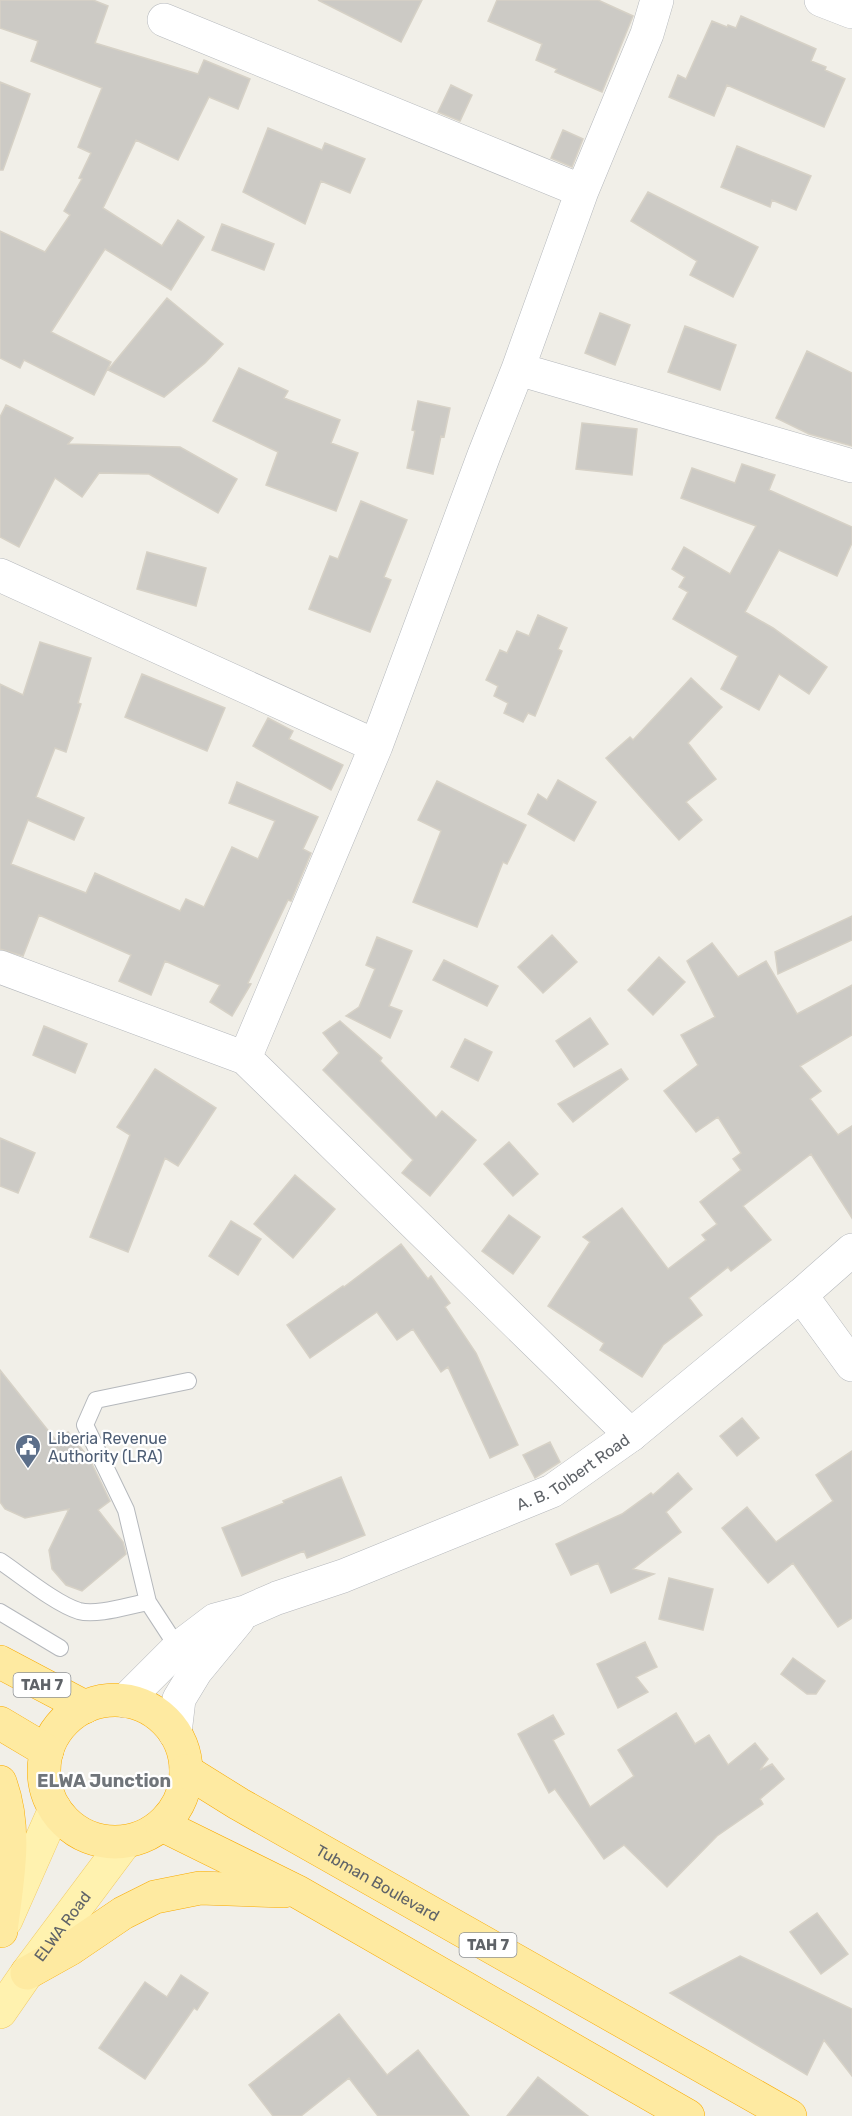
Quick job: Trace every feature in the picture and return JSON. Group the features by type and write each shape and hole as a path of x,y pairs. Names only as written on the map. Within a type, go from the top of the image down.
{"highway":[{"name":"TAH 7","path":"0,1662 85,1707"},
{"path":"105,1701 125,1701 145,1707 162,1718 175,1733 184,1752 186,1771 183,1791 175,1810 162,1825 145,1836 125,1842 105,1842 86,1836 69,1825 55,1809 47,1791 44,1771 47,1751 55,1733 68,1718 85,1707 105,1701"},
{"path":"0,1723 47,1751"},
{"name":"Tubman Boulevard","path":"186,1771 239,1804 790,2116"},
{"path":"0,1782 5,1795 10,1841 10,1864 0,1932"},
{"path":"162,1825 298,1892"},
{"path":"27,1972 70,1949 123,1913 155,1897 200,1888 298,1892"},
{"name":"TAH 7","path":"298,1892 688,2116"}],"main road":[{"path":"0,1932 55,1809"},
{"name":"ELWA Road","path":"0,2012 27,1972 125,1842"}],"street":[{"path":"245,1058 376,746 484,455 519,369 582,190 647,34 657,0"},
{"path":"821,0 852,12"},
{"path":"164,21 582,190"},
{"path":"519,369 852,466"},
{"path":"0,575 376,746"},
{"path":"0,967 245,1058 631,1435"},
{"name":"A. B. Tolbert Road","path":"125,1701 178,1648 215,1620 245,1612 277,1598 343,1576 552,1491 631,1435 852,1250"},
{"path":"801,1295 852,1365"},
{"name":"A. B. Tolbert Road","path":"175,1733 180,1699 185,1690 215,1645 245,1612"}],"lane":[{"path":"178,1648 148,1602 126,1510 85,1425 96,1401 188,1382"},
{"path":"0,1561 58,1600 79,1611 94,1612 148,1602"},
{"path":"0,1612 60,1648"}],"building":[{"path":"0,0 93,0 108,6 95,43 198,74 204,60 250,79 238,109 209,97 178,160 136,140 103,208 162,246 178,220 204,237 171,290 105,249 51,332 111,362 94,395 24,360 20,368 0,358 0,231 45,252 70,215 64,211 82,179 79,178 91,153 78,147 102,88 31,61 38,41 0,28"},
{"path":"318,0 422,0 401,42"},
{"path":"497,0 598,0 633,16 602,92 555,72 557,69 536,60 542,44 488,21"},
{"path":"741,16 816,49 811,61 845,79 824,127 727,85 714,116 669,97 678,75 686,79 712,21 736,28"},
{"path":"0,82 30,94 3,170 0,170"},
{"path":"451,85 472,95 460,121 438,112"},
{"path":"268,128 322,150 325,143 365,159 350,193 321,181 305,224 243,192"},
{"path":"563,130 583,139 572,167 551,158"},
{"path":"737,146 811,176 796,210 772,200 770,207 721,187"},
{"path":"648,192 758,247 733,297 690,275 697,261 631,221"},
{"path":"222,224 274,244 264,270 212,250"},
{"path":"167,298 223,344 205,363 164,397 108,370"},
{"path":"600,313 630,325 615,365 585,353"},
{"path":"685,326 736,345 720,390 668,372"},
{"path":"807,351 852,373 852,446 809,434 776,418"},
{"path":"239,368 288,391 284,398 340,420 331,443 358,453 336,511 266,485 278,452 213,421"},
{"path":"418,401 450,408 433,474 407,468 415,431 412,430"},
{"path":"6,405 73,438 68,444 180,447 237,479 218,513 149,474 99,473 82,497 55,478 19,547 0,537 0,417"},
{"path":"582,423 637,429 632,475 576,469"},
{"path":"742,464 775,475 769,490 852,527 852,543 837,576 779,550 745,612 773,628 827,667 809,694 779,674 759,710 721,689 738,656 673,619 688,592 679,587 685,577 672,569 684,547 730,574 756,526 681,498 692,468 735,483"},
{"path":"361,501 407,520 384,577 391,580 370,632 309,609 330,556 338,559"},
{"path":"147,552 206,568 196,606 137,589"},
{"path":"538,615 567,628 558,649 562,651 535,716 528,713 523,722 504,713 508,703 494,696 498,686 486,680 500,650 507,653 517,631 529,636"},
{"path":"40,642 91,658 78,703 81,704 66,752 55,748 36,797 84,818 74,840 28,820 11,864 86,893 95,873 180,911 186,899 204,907 232,847 258,859 275,821 229,803 237,782 318,817 303,849 311,853 291,901 288,900 248,983 251,984 232,1016 210,1002 220,985 165,961 151,995 119,981 131,955 39,915 23,956 0,949 0,684 23,695"},
{"path":"142,674 225,708 207,751 125,717"},
{"path":"691,678 722,707 688,743 716,779 686,802 702,820 679,840 606,758 630,737 633,740"},
{"path":"268,718 293,731 289,739 343,765 331,790 253,746"},
{"path":"558,780 596,802 574,841 528,814 538,794 547,800"},
{"path":"437,781 526,825 507,864 503,862 477,927 413,902 441,831 418,820"},
{"path":"852,916 852,940 778,974 775,952"},
{"path":"552,935 577,962 543,993 518,967"},
{"path":"377,937 412,951 389,1006 402,1011 390,1038 346,1016 359,1007 375,969 366,965"},
{"path":"712,943 738,977 766,961 797,1014 852,985 852,1035 800,1066 821,1091 810,1099 838,1135 852,1126 852,1218 811,1154 743,1206 771,1240 731,1271 728,1267 689,1298 702,1315 663,1345 642,1377 600,1350 604,1343 548,1306 590,1242 583,1237 622,1208 668,1269 706,1240 702,1235 717,1224 700,1202 741,1170 733,1159 741,1153 718,1117 696,1132 664,1091 698,1065 681,1035 715,1017 687,961"},
{"path":"659,957 685,982 653,1015 628,990"},
{"path":"444,960 498,986 487,1006 433,980"},
{"path":"590,1018 608,1044 574,1067 556,1041"},
{"path":"340,1021 382,1058 380,1061 436,1118 442,1111 476,1140 430,1196 402,1173 413,1160 323,1070 339,1053 323,1033"},
{"path":"44,1026 87,1044 75,1073 33,1055"},
{"path":"465,1039 492,1052 478,1081 451,1067"},
{"path":"155,1069 216,1108 178,1166 165,1158 128,1252 90,1237 130,1135 117,1127"},
{"path":"621,1069 628,1079 573,1122 558,1104"},
{"path":"0,1138 35,1153 18,1193 0,1186"},
{"path":"509,1142 538,1174 513,1196 484,1164"},
{"path":"295,1175 335,1209 293,1258 254,1224"},
{"path":"509,1215 540,1237 513,1274 482,1251"},
{"path":"231,1221 261,1239 238,1275 209,1256"},
{"path":"401,1244 428,1279 431,1276 450,1303 445,1307 476,1353 518,1445 490,1458 448,1367 441,1372 413,1329 397,1340 377,1312 310,1358 287,1325 344,1287"},
{"path":"0,1370 58,1443 68,1432 89,1458 110,1501 98,1510 123,1542 126,1554 82,1591 66,1585 52,1569 49,1550 69,1509 25,1518 5,1509 0,1502"},
{"path":"742,1418 759,1438 737,1456 720,1436"},
{"path":"550,1442 560,1462 535,1478 523,1455"},
{"path":"852,1451 852,1618 838,1627 793,1563 768,1583 722,1528 747,1507 776,1542 833,1501 816,1475"},
{"path":"678,1473 692,1489 666,1512 681,1532 633,1569 654,1574 611,1593 598,1563 571,1575 556,1544 622,1514 651,1493 653,1495"},
{"path":"341,1477 365,1535 307,1558 304,1551 242,1576 222,1528"},
{"path":"669,1578 713,1589 703,1630 659,1619"},
{"path":"645,1642 657,1667 636,1677 648,1692 618,1708 597,1664"},
{"path":"793,1658 825,1681 816,1694 807,1694 781,1674"},
{"path":"676,1713 695,1744 709,1735 728,1765 755,1743 768,1759 760,1770 772,1764 784,1779 760,1799 763,1804 717,1836 667,1887 624,1845 604,1859 555,1789 549,1793 518,1734 553,1715 564,1734 553,1740 590,1807 634,1776 618,1750"},
{"path":"817,1913 848,1954 821,1974 790,1932"},
{"path":"740,1956 852,2009 852,2076 824,2040 807,2075 670,1993"},
{"path":"181,1975 208,1993 197,2010 194,2008 145,2079 99,2048 145,1982 167,1997"},
{"path":"339,2014 387,2075 418,2050 469,2116 378,2116 349,2078 301,2116 273,2116 249,2085"},
{"path":"538,2077 588,2116 507,2116"}],"place":[{"name":"Liberia Revenue Authority (LRA)","path":"28,1470"}],"district":[{"name":"ELWA Junction","path":"104,1781"}]}
